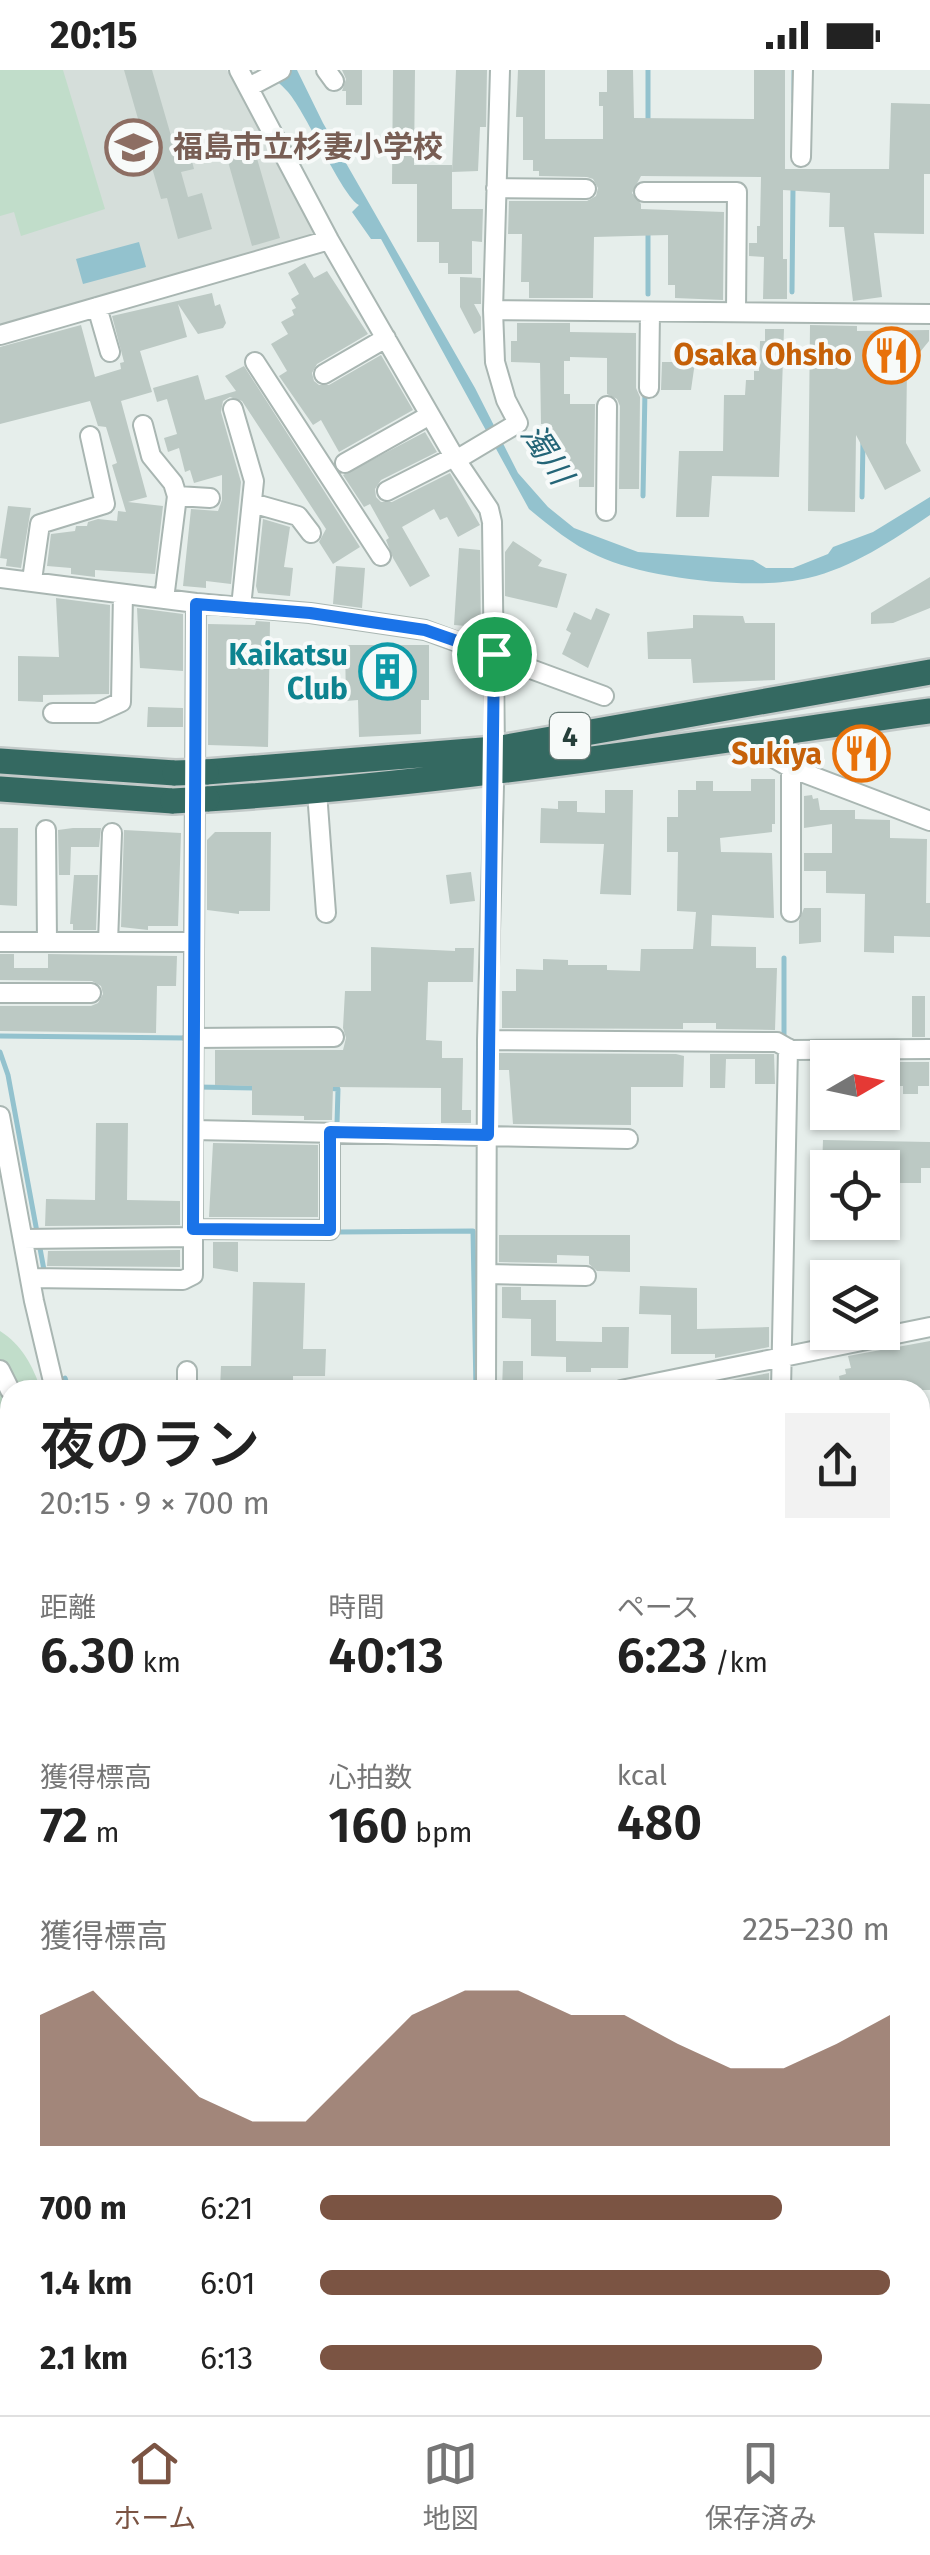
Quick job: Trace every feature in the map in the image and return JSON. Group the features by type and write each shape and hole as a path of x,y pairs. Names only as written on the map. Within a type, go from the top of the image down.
{"highway":[{"name":"4","path":"0,789 173,800 318,792 494,761 930,672"},
{"name":"4","path":"0,761 175,773 494,761 930,710"}],"street":[{"path":"239,70 329,240 430,415 459,456 489,509 492,522 494,761 487,1040 486,1380"},
{"path":"249,87 280,70"},
{"path":"388,491 518,422 506,400 496,362 493,310 500,70"},
{"path":"801,156 802,70"},
{"path":"496,188 586,189"},
{"path":"644,192 738,192 736,312"},
{"path":"0,335 329,240"},
{"path":"97,307 110,352"},
{"path":"493,310 930,314"},
{"path":"649,388 650,312"},
{"path":"324,374 386,338"},
{"path":"255,362 381,556"},
{"path":"606,510 608,406"},
{"path":"233,409 254,481 241,607"},
{"path":"345,462 430,415"},
{"path":"143,425 151,456 173,483 177,496 164,599"},
{"path":"32,580 40,524 104,504 90,436"},
{"path":"177,496 210,498"},
{"path":"252,503 298,516 311,533"},
{"path":"153,537 172,538"},
{"path":"0,578 425,630 604,696"},
{"path":"53,713 98,713 121,702 123,594"},
{"path":"30,1278 183,1280 193,1275 196,604"},
{"path":"790,912 784,764 930,821"},
{"path":"318,792 326,913"},
{"path":"46,830 47,942"},
{"path":"108,942 112,833"},
{"path":"0,942 194,942"},
{"path":"0,993 91,993"},
{"path":"194,1038 334,1037"},
{"path":"487,1040 777,1042 788,1048 930,1049"},
{"path":"781,1380 788,1048"},
{"path":"0,1116 53,1380"},
{"path":"193,1130 628,1139"},
{"path":"23,1238 330,1230 330,1132"},
{"path":"486,1274 586,1276"},
{"path":"679,1380 930,1327"}],"shaded area":[{"name":"福島市立杉妻小学校","path":"0,70 227,70 315,234 0,324"}],"green space":[{"path":"0,70 63,70 105,209 21,236 14,212 0,216"},
{"path":"0,1331 26,1357 37,1380 0,1380"}],"water":[{"name":"濁川","path":"264,70 297,70 323,123 475,388 518,473 548,507 574,528 638,552 753,560 766,568 793,568 873,532 930,497 930,515 856,560 786,582 701,581 644,571 598,556 570,541 529,509 381,239 371,239 352,212 359,205 343,187 296,103"},
{"path":"139,242 146,267 83,284 76,259"}],"building":[{"path":"124,70 152,70 174,146 186,142 193,165 194,169 181,172 188,197 202,193 212,229 178,239 167,198 161,199"},
{"path":"342,70 362,70 362,105 346,105"},
{"path":"393,70 415,70 414,165 452,165 452,209 483,209 482,242 472,241 472,274 448,274 448,263 439,263 439,242 417,242 417,184 392,184"},
{"path":"456,70 487,70 486,127 480,127 478,171 452,172"},
{"path":"518,70 545,70 545,139 603,139 599,92 607,92 607,70 633,70 634,118 754,119 754,70 785,70 785,169 889,169 891,103 930,104 930,174 924,174 924,234 874,233 882,297 853,301 844,227 829,227 830,193 783,190 787,299 763,299 764,257 749,256 749,243 757,243 760,226 761,177 641,176 632,193 641,209 724,212 723,300 675,298 675,285 668,285 668,235 594,237 593,298 529,298 529,282 521,282 522,234 508,234 509,201 587,201 596,196 598,188 587,177 539,176 539,171 533,171 533,160 523,160 523,117 516,117"},
{"path":"246,133 248,142 252,141 280,238 252,246 223,144"},
{"path":"305,263 314,278 327,271 368,334 317,364 312,373 314,381 329,385 381,355 413,410 339,452 321,420 313,425 279,376 287,371 271,344 288,334 281,322 294,315 292,310 296,308 291,299 299,294 288,273"},
{"path":"460,277 481,278 481,304 474,304 481,317 481,330 474,334 460,307"},
{"path":"212,293 226,323 223,328 198,334 178,304 187,337 140,351 152,392 121,401 147,497 128,502 163,506 155,574 95,570 95,577 71,574 71,568 47,566 51,534 75,531 76,526 87,526 98,519 117,521 118,511 126,512 112,465 117,463 106,427 98,426 90,401 0,424 0,347 81,325 95,377 121,369 120,363 124,362 112,316"},
{"path":"517,323 570,323 570,332 636,333 639,489 619,489 620,406 617,399 607,394 607,358 570,357 570,361 564,361 564,394 570,394 570,404 595,404 594,487 579,487 579,476 560,476 555,454 547,453 548,424 541,424 540,363 511,362 511,341 517,341"},
{"path":"810,325 857,326 857,331 929,330 929,341 907,368 906,443 921,471 885,490 856,435 855,512 808,511"},
{"path":"765,329 784,329 779,477 712,476 709,517 676,517 679,451 723,451 724,395 745,395 746,380 754,380 754,371 759,371 760,341 765,341"},
{"path":"662,362 695,362 691,390 661,390"},
{"path":"244,366 360,547 333,564 319,542 326,529 242,401 230,397 223,401 221,412 241,482 231,584 206,581 206,588 183,586 191,509 218,511 222,475 194,483 190,470 185,472 179,448 168,452 164,438 177,434 167,399 157,402 153,388 198,375 205,400 236,391 225,376"},
{"path":"425,432 437,452 381,480 375,489 376,497 381,502 392,502 450,473 480,525 458,537 447,517 440,520 434,509 402,527 430,576 410,587 370,504 364,507 343,475"},
{"path":"8,506 31,508 21,568 6,566 7,559 0,558"},
{"path":"263,519 290,527 284,567 293,568 290,596 258,593"},
{"path":"513,541 542,560 538,566 567,574 557,608 505,596 505,552"},
{"path":"459,548 480,550 481,635 466,632 467,626 454,625"},
{"path":"336,566 365,568 362,608 333,604"},
{"path":"930,577 930,608 893,623 871,624 871,613"},
{"path":"56,598 110,605 109,694 43,695 43,702 18,701 18,656 59,657"},
{"path":"137,608 183,614 183,671 140,668"},
{"path":"596,608 610,614 588,668 562,654 574,612 591,620"},
{"path":"693,615 743,616 745,623 775,623 775,680 693,683 691,659 648,659 647,632 693,628"},
{"path":"256,621 270,622 268,747 208,745 208,624 255,625"},
{"name":"Kaikatsu Club","path":"345,645 429,645 429,700 421,700 421,734 359,737 358,700 346,701"},
{"path":"148,707 183,708 183,727 147,727"},
{"name":"Sukiya","path":"881,738 886,762 842,771 837,746"},
{"path":"751,779 775,779 772,832 720,838 721,852 772,853 774,918 712,915 711,946 756,947 756,968 777,968 775,1030 716,1029 716,1023 683,1023 683,1029 502,1028 502,991 516,991 516,969 543,970 543,959 568,960 568,965 607,965 607,970 640,971 641,949 693,949 696,912 677,911 678,852 667,852 667,817 678,817 678,790 696,790 696,781 713,781 713,791 751,791"},
{"path":"605,790 633,790 631,895 600,894 604,844 540,843 541,808 558,809 558,801 577,801 577,812 605,813"},
{"path":"812,795 813,799 818,798 820,810 855,810 855,819 890,820 890,838 927,839 930,937 894,936 894,953 864,952 865,894 826,893 826,871 804,871 804,853 832,853 832,824 804,828 804,796"},
{"path":"0,828 18,828 17,906 0,905"},
{"path":"101,828 99,847 71,847 70,875 59,875 58,830"},
{"path":"124,830 181,833 178,926 148,926 148,930 121,927"},
{"path":"215,832 271,832 270,911 239,914 207,910 207,840"},
{"path":"471,872 475,901 450,904 446,875"},
{"path":"74,875 98,875 96,930 73,930 70,924"},
{"path":"804,908 821,908 821,942 799,944 799,921"},
{"path":"371,947 455,951 474,948 473,982 428,982 426,1040 442,1041 442,1058 463,1058 462,1110 471,1110 471,1123 441,1123 441,1088 333,1087 332,1120 304,1120 304,1116 252,1115 252,1086 215,1085 215,1050 343,1050 345,991 371,991"},
{"path":"0,954 14,954 14,968 48,968 48,954 177,956 176,986 157,986 156,1033 0,1031 0,1006 91,1006 103,994 101,986 92,981 0,980"},
{"path":"912,996 925,996 925,1037 912,1037"},
{"path":"499,1053 676,1054 684,1056 683,1087 631,1087 631,1125 513,1124 509,1070 499,1070"},
{"path":"710,1054 774,1054 775,1084 755,1084 755,1059 726,1059 725,1088 710,1088"},
{"path":"900,1062 929,1062 929,1086 918,1086 918,1094 903,1094"},
{"path":"96,1123 128,1123 127,1200 180,1201 180,1225 45,1226 46,1199 95,1200"},
{"path":"823,1140 930,1142 930,1168 921,1168 921,1183 900,1183 900,1150 823,1150"},
{"path":"213,1143 318,1145 318,1217 209,1217"},
{"path":"499,1235 630,1235 630,1272 597,1271 589,1264 589,1256 557,1255 557,1263 499,1262"},
{"path":"213,1242 238,1242 238,1272 213,1268"},
{"path":"180,1250 180,1267 47,1266 48,1251"},
{"path":"253,1282 305,1283 303,1349 326,1349 325,1376 220,1380 221,1366 251,1366"},
{"path":"640,1286 697,1288 697,1329 769,1327 769,1347 715,1358 715,1354 671,1354 671,1315 639,1314"},
{"path":"502,1287 521,1287 521,1300 556,1300 556,1341 602,1342 602,1327 629,1327 628,1368 566,1372 566,1357 531,1356 531,1319 502,1318"},
{"path":"930,1341 930,1380 840,1380 839,1376 846,1374 845,1369 851,1368 848,1356 900,1350 900,1346"},
{"path":"503,1361 523,1361 523,1380 502,1380"},
{"path":"769,1373 769,1380 732,1380"}],"waterway":[{"path":"648,70 648,122"},
{"path":"794,70 794,102"},
{"path":"792,292 793,188"},
{"path":"648,233 648,294"},
{"path":"643,496 645,390"},
{"path":"862,497 863,441"},
{"path":"784,958 784,1039"},
{"path":"0,1036 186,1038"},
{"path":"0,1052 8,1075 44,1270"},
{"path":"196,1087 255,1088"},
{"path":"326,1088 338,1089 337,1124"},
{"path":"338,1230 473,1231 476,1380"}],"place":[{"name":"福島市立杉妻小学校","path":"134,147"},
{"name":"Osaka Ohsho","path":"891,355"},
{"name":"Kaikatsu Club","path":"387,672"},
{"name":"Sukiya","path":"861,754"}],"route":[{"path":"196,604 310,613 425,630 494,654 488,1135 330,1132 330,1230 193,1229 196,604"}]}
